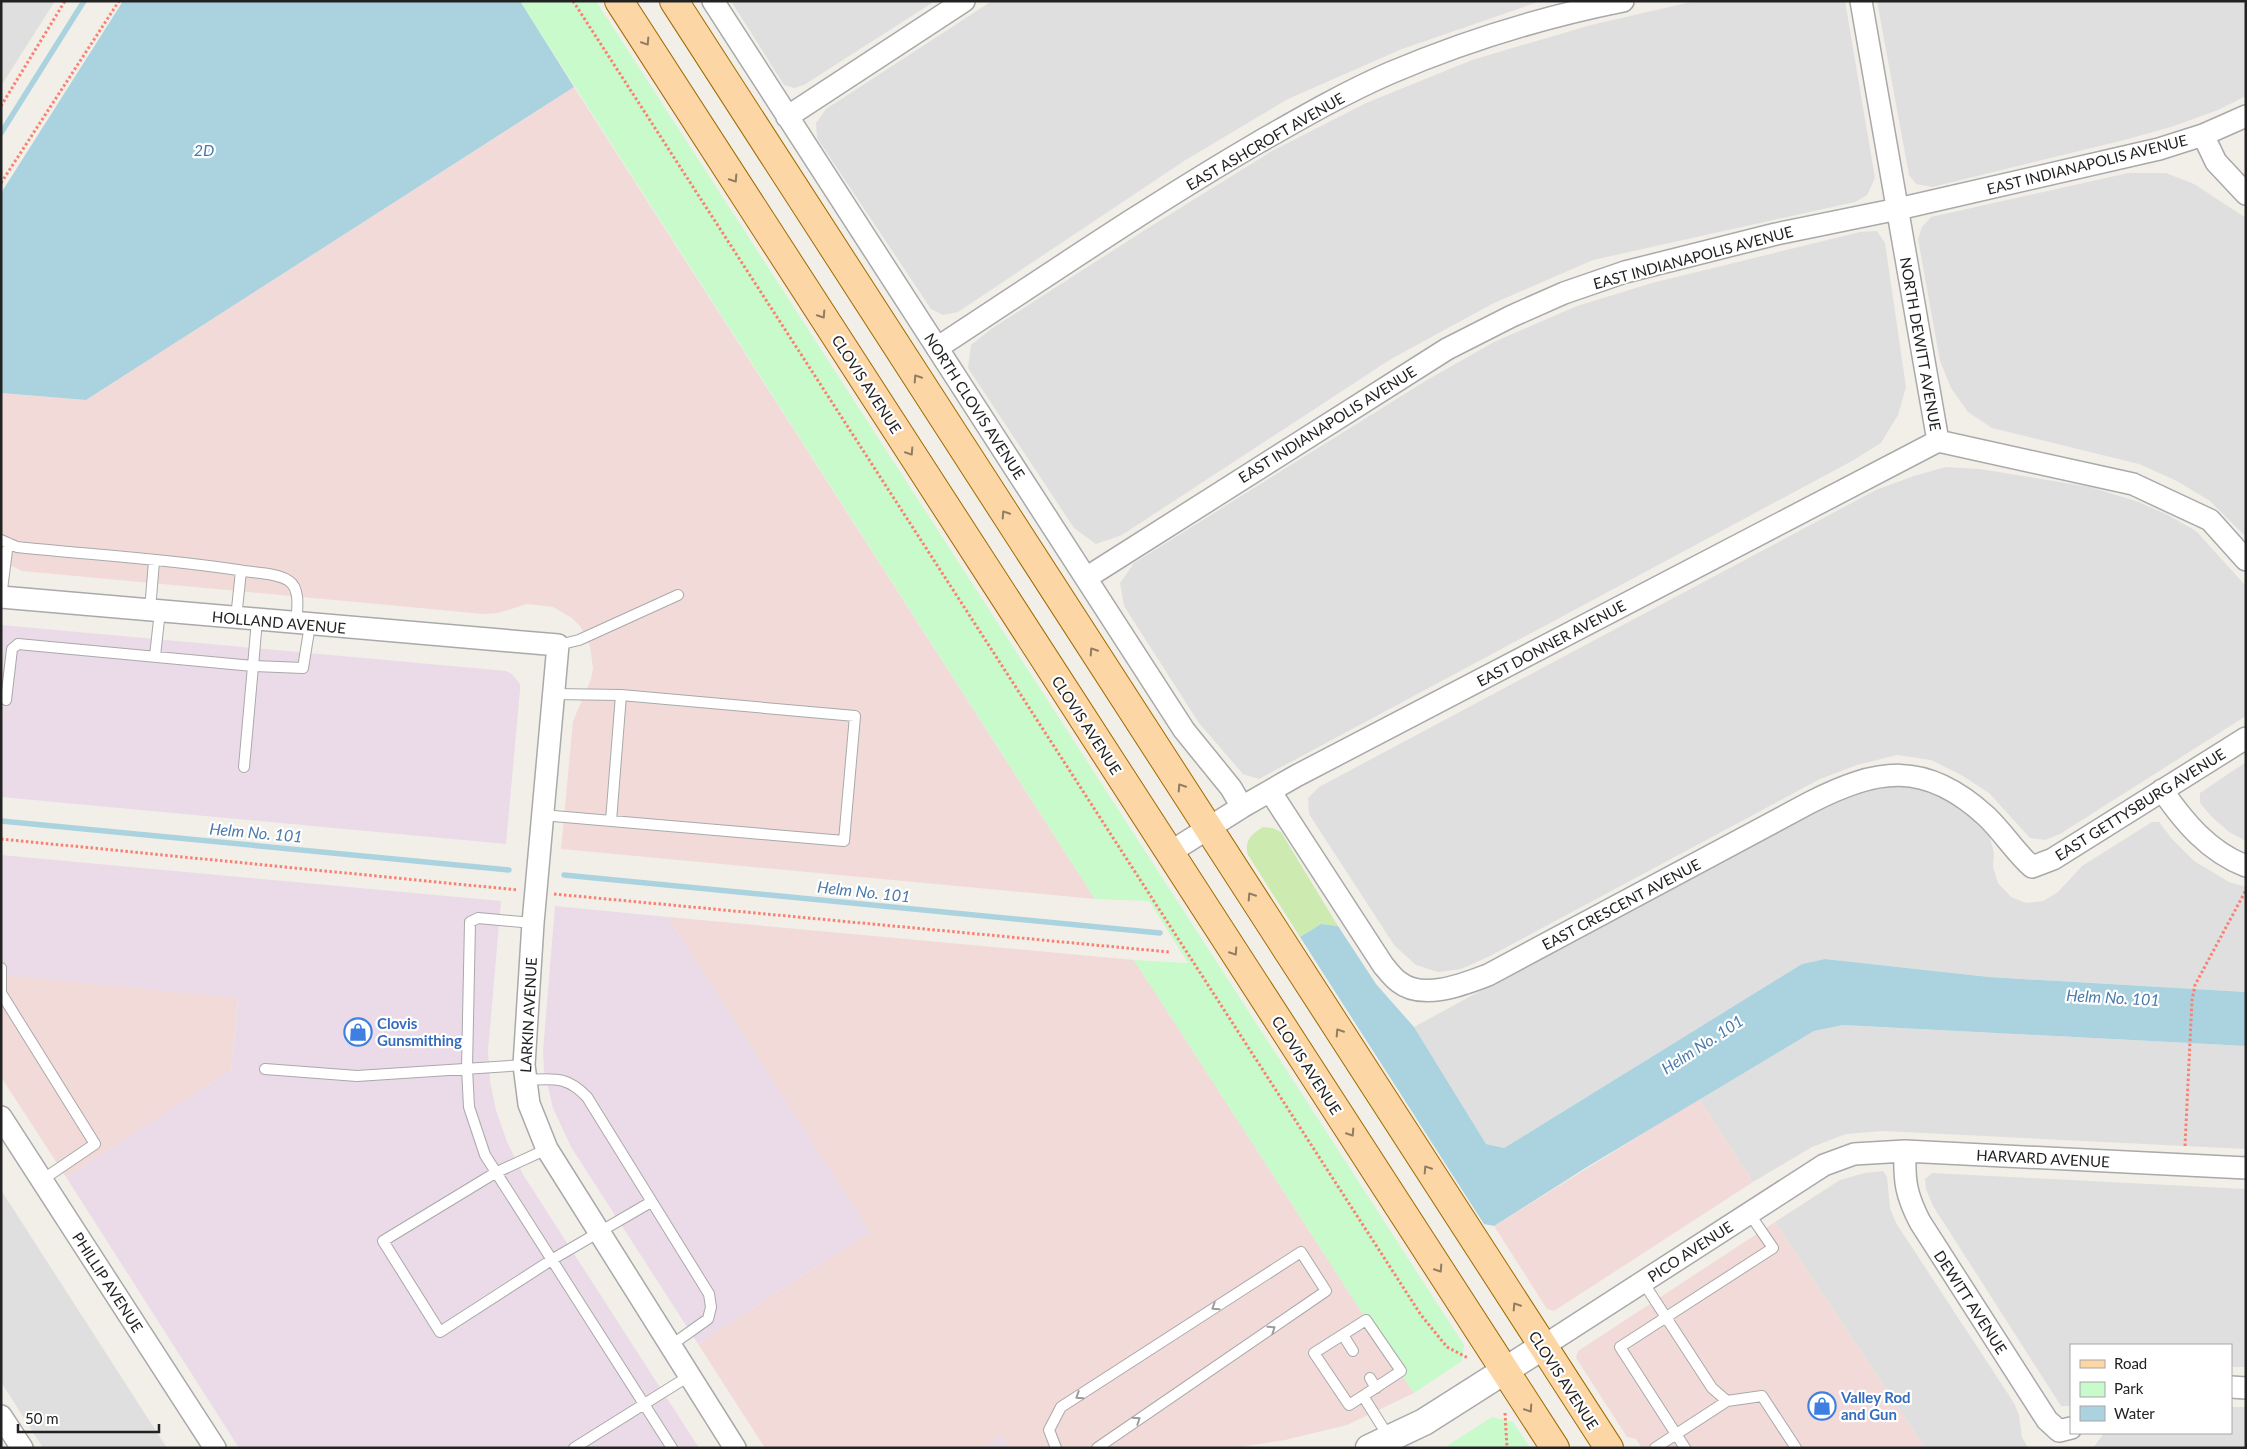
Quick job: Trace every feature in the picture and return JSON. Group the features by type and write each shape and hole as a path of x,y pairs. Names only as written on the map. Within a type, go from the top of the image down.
{"main road":[{"name":"CLOVIS AVENUE","path":"619,1 1169,853 1495,1376 1554,1448"},
{"name":"CLOVIS AVENUE","path":"674,1 1609,1448"}],"street":[{"name":"NORTH CLOVIS AVENUE","path":"713,1 1184,730 1230,788 1242,807"},
{"path":"787,117 964,1"},
{"name":"EAST ASHCROFT AVENUE","path":"937,348 1207,172 1320,108 1388,74 1448,50 1519,26 1623,1"},
{"name":"NORTH DEWITT AVENUE","path":"1861,1 1938,441 2133,484 2210,520 2246,560"},
{"name":"EAST INDIANAPOLIS AVENUE","path":"1086,578 1391,382 1447,349 1512,316 1564,293 1625,272 1776,234 1898,209 2159,149 2203,135 2246,116"},
{"path":"2203,135 2216,162 2246,194"},
{"name":"EAST DONNER AVENUE","path":"1169,853 1270,791 1938,441"},
{"name":"HOLLAND AVENUE","path":"1,597 558,645"},
{"name":"LARKIN AVENUE","path":"558,645 533,923 525,1072 530,1104 547,1149 735,1448"},
{"name":"EAST GETTYSBURG AVENUE","path":"2032,867 2053,859 2246,738"},
{"name":"EAST CRESCENT AVENUE","path":"1270,791 1383,965 1399,983 1415,988 1437,991 1488,976 1808,803 1838,788 1869,777 1897,775 1928,779 1959,794 1987,817 2032,867"},
{"path":"2162,790 2187,823 2209,846 2234,862 2246,866"},
{"name":"PHILLIP AVENUE","path":"1,1117 215,1448"},
{"name":"HARVARD AVENUE","path":"1840,1158 1871,1151 1905,1151 2246,1168"},
{"name":"DEWITT AVENUE","path":"1905,1151 1904,1174 1909,1200 1920,1222 2047,1420 2059,1431 2070,1428"},
{"name":"PICO AVENUE","path":"1542,1346 1817,1169 1840,1158"},
{"path":"1380,1444 1424,1422 1542,1346"},
{"path":"2232,1387 2246,1388"},
{"path":"1,1416 22,1448"}],"lane":[{"path":"1,597 5,542 17,547 154,561 279,577 289,581 294,588 303,624 303,668 253,666 18,644 12,649 6,659 6,700"},
{"path":"154,561 155,656"},
{"path":"241,571 253,666 244,767"},
{"path":"558,645 579,640 678,595"},
{"path":"542,815 844,841 855,716 621,695 554,694"},
{"path":"611,821 621,695"},
{"path":"533,923 478,918 470,922 467,1068 469,1107 485,1155 672,1448"},
{"path":"1,968 1,993 95,1144 42,1180"},
{"path":"265,1069 357,1076 467,1068 525,1072 557,1078 576,1086 587,1097 709,1294 711,1307 708,1319 670,1346"},
{"path":"547,1149 496,1173 383,1241 440,1332 553,1259 652,1202"},
{"path":"1685,1448 1620,1347 1772,1248 1749,1213"},
{"path":"1056,1448 1049,1430 1061,1407 1301,1252 1326,1291 1097,1448"},
{"path":"1643,1282 1712,1388 1727,1401"},
{"path":"1366,1320 1401,1371 1349,1405 1314,1353 1343,1335 1366,1320"},
{"path":"1343,1335 1353,1351"},
{"path":"574,1448 689,1376"},
{"path":"1370,1378 1376,1388"},
{"path":"1364,1396 1380,1444"},
{"path":"1655,1448 1727,1401 1762,1396 1796,1448"}],"path":[{"path":"1,106 65,1"},
{"path":"1,183 119,1"},
{"path":"573,1 1420,1315 1448,1347 1467,1356 1495,1376 1505,1412 1507,1448"},
{"path":"1,839 1169,952"},
{"path":"2185,1149 2192,1000 2196,985 2246,890"}],"shaded area":[{"path":"1,1 55,1 1,86"},
{"path":"731,1 935,1 804,85 794,88 784,85"},
{"path":"992,1 1541,1 1402,49 1288,99 1184,161 958,312 943,315 931,309 817,138 816,123 826,109"},
{"path":"1695,1 1845,1 1875,178 1867,195 1855,202 1593,260 1494,303 1391,359 1122,535 1096,544 1074,528 968,368 971,345 991,329 1272,151 1366,103 1472,60 1591,25"},
{"path":"1877,1 2246,1 2246,96 2218,110 2171,127 2128,139 1932,187 1916,184 1909,175"},
{"path":"574,87 1095,899 561,849 573,721 591,679 593,668 590,646 580,626 572,618 553,607 527,604 498,613 484,614 22,571 1,561 1,393 86,400"},
{"path":"2128,173 2166,173 2194,184 2246,218 2246,537 2210,501 2177,481 2139,464 1992,428 1968,412 1951,388 1940,361 1918,239 1922,227 1931,217"},
{"path":"1877,231 1885,243 1906,387 1898,415 1881,443 1852,461 1259,779 1243,774 1199,723 1124,606 1120,583 1134,563 1427,380 1494,342 1577,306 1652,283 1860,232"},
{"path":"1946,467 1980,469 2090,487 2136,501 2166,514 2196,531 2246,586 2246,716 2060,834 2045,840 2030,838 1989,793 1963,776 1931,760 1897,755 1857,765 1820,779 1490,956 1461,969 1438,972 1416,965 1394,945 1309,814 1308,798 1319,787 1876,490"},
{"path":"1,625 506,671 512,674 520,684 520,690 506,844 1,797"},
{"path":"2246,762 2246,841 2229,832 2212,817 2200,803 2200,793"},
{"path":"1895,785 1919,786 1947,798 1973,816 1990,838 1994,853 1993,867 1998,883 2011,897 2026,903 2043,901 2058,892 2082,866 2152,822 2159,822 2172,839 2194,861 2229,882 2246,887 2246,992 1989,977 1825,959 1802,964 1504,1148 1486,1144 1414,1027 1793,821 1852,794"},
{"path":"1,855 501,901 488,1051 490,1081 496,1110 507,1142 524,1176 699,1448 239,1448 66,1177 231,1070 238,998 1,975"},
{"path":"555,906 668,917 870,1232 698,1344 571,1147 553,1108 544,1070 543,1051"},
{"path":"668,917 1134,960 1414,1393 1347,1425 1285,1440 1234,1448 1009,1448 1001,1435 982,1448 765,1448 698,1344 870,1232"},
{"path":"1,975 238,997 231,1070 66,1177 1,1077"},
{"path":"1843,1025 2246,1046 2246,1149 1883,1131 1846,1134 1812,1147 1753,1182 1699,1099 1814,1031"},
{"path":"1699,1099 1753,1182 1554,1311 1547,1309 1494,1226"},
{"path":"1883,1171 1887,1177 1890,1208 1896,1223 2014,1403 2019,1415 2022,1437 2028,1448 1925,1448 1775,1222 1840,1180 1865,1173"},
{"path":"1932,1173 2246,1189 2246,1367 2232,1367 2232,1344 2070,1344 2070,1406 2061,1406 1933,1206 1926,1189 1925,1179"},
{"path":"1,1190 167,1448 43,1448 1,1382"},
{"path":"1775,1222 1925,1448 1642,1448 1636,1439 1627,1437 1576,1358 1578,1351"},
{"path":"2232,1407 2246,1407 2246,1448 2093,1448 2103,1434 2232,1434"},
{"path":"1001,1435 1009,1448 982,1448"}],"green space":[{"path":"520,1 596,1 1464,1345 1462,1361 1414,1393 1134,960 1188,963 1149,901 1095,899"},
{"path":"1263,827 1273,828 1281,832 1338,926 1321,924 1300,937 1248,855 1247,845 1250,838"},
{"path":"1492,1417 1513,1422 1530,1448 1448,1448 1447,1446"}],"water":[{"name":"2D","path":"123,1 520,1 574,87 86,400 1,393 1,193"},
{"path":"1321,924 1338,926 1376,984 1414,1027 1486,1144 1504,1148 1802,964 1825,959 1989,977 2246,992 2246,1046 1843,1025 1814,1031 1587,1167 1494,1226 1484,1224 1300,937"}],"waterway":[{"path":"1,133 84,1"},
{"name":"Helm No. 101","path":"1,821 509,870"},
{"name":"Helm No. 101","path":"564,875 1160,933"}],"place":[{"name":"Clovis Gunsmithing","path":"358,1032"},
{"name":"Valley Rod and Gun","path":"1822,1406"}]}
